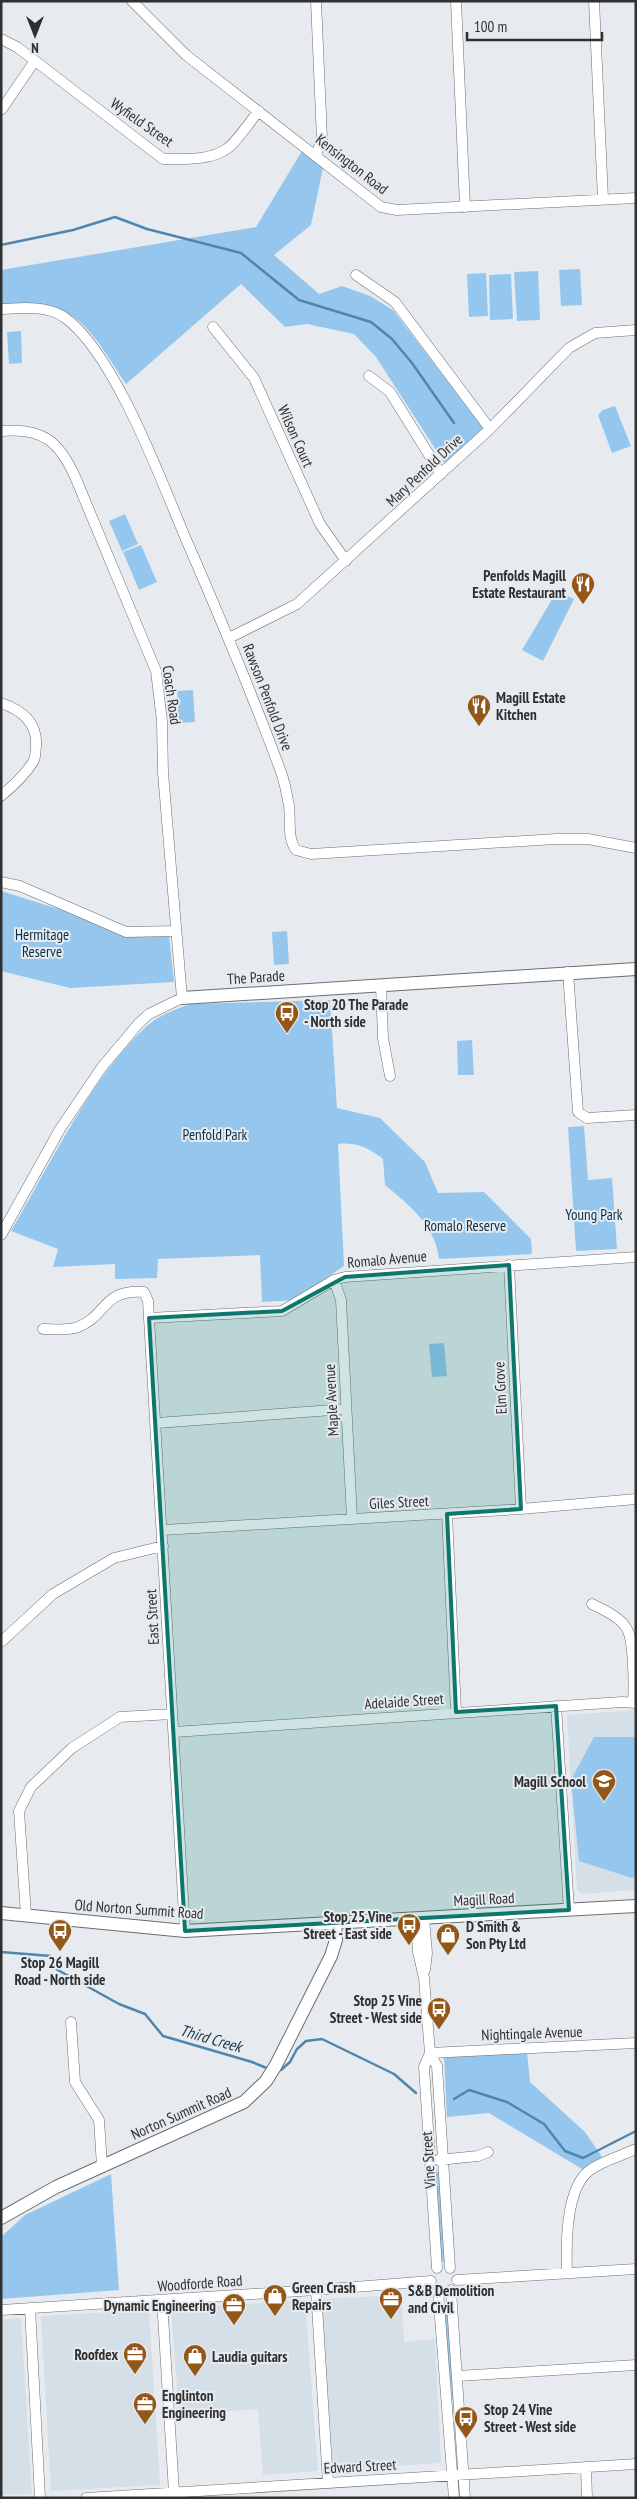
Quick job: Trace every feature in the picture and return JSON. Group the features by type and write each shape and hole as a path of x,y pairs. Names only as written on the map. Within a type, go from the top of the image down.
{"main road":[{"name":"The Parade","path":"182,998 636,968"},
{"name":"Magill Road","path":"334,1924 636,1906"},
{"name":"Old Norton Summit Road","path":"1,1913 186,1931 334,1924"},
{"name":"Norton Summit Road","path":"1,2218 56,2187 226,2112 244,2102 266,2081 276,2065 334,1949 334,1924"}],"street":[{"name":"Kensington Road","path":"132,1 186,55 381,207 397,210 636,198"},
{"path":"316,1 322,140 316,155"},
{"path":"456,1 465,207"},
{"path":"594,1 603,199"},
{"name":"Wyfield Street","path":"1,39 17,47 34,62 163,159 191,159 214,154 228,148 259,111"},
{"path":"2,105 34,62"},
{"path":"356,275 395,302 490,429"},
{"name":"Rawson Penfold Drive","path":"1,309 34,307 63,316 88,341 116,385 157,470 229,638 282,775 289,806 292,842 300,852 311,854 556,839 588,839 636,848"},
{"name":"Wilson Court","path":"213,327 254,378 320,524 346,561"},
{"name":"Mary Penfold Drive","path":"229,638 297,604 490,429 569,348 596,333 636,330"},
{"path":"369,376 390,392 441,474"},
{"name":"Coach Road","path":"1,431 22,430 41,434 64,454 156,671 162,721 163,774 182,998"},
{"path":"1,702 16,708 30,720 36,739 34,760 14,785 1,796"},
{"path":"1,882 20,886 126,932 175,931"},
{"path":"568,972 576,1109 580,1116 587,1118 636,1115"},
{"path":"381,985 383,1038 390,1076"},
{"name":"The Parade","path":"1,1235 5,1216 64,1122 102,1067 139,1022 149,1014 182,998"},
{"name":"Romalo Avenue","path":"149,1318 282,1311 334,1280 344,1277 636,1257"},
{"name":"Elm Grove","path":"509,1265 521,1509"},
{"name":"Maple Avenue","path":"334,1280 341,1300 352,1519"},
{"name":"East Street","path":"43,1329 64,1329 79,1326 112,1298 129,1291 144,1292 148,1301 157,1423 172,1714 186,1931"},
{"path":"157,1423 346,1409"},
{"name":"Giles Street","path":"163,1530 447,1514 636,1499"},
{"path":"447,1514 456,1712"},
{"path":"1,1642 53,1594 114,1558 163,1546"},
{"path":"592,1604 620,1620 628,1629 634,1703"},
{"name":"Adelaide Street","path":"174,1732 456,1712 634,1703"},
{"path":"556,1706 569,1910"},
{"path":"26,1915 20,1811 31,1787 72,1748 120,1717 172,1714"},
{"name":"Vine Street","path":"420,1919 427,1953 424,1978 430,2053 424,2067 437,2268"},
{"path":"71,2022 75,2082 99,2120 102,2166"},
{"name":"Nightingale Avenue","path":"430,2053 636,2043"},
{"name":"Vine Street","path":"430,2053 436,2062 450,2268"},
{"path":"567,2273 567,2229 578,2185 589,2170 636,2149"},
{"path":"430,2160 478,2156 488,2152"},
{"path":"454,2498 438,2291 431,2281 432,2273 437,2268 450,2268 455,2273 457,2280 451,2290 465,2498"},
{"path":"457,2280 636,2270"},
{"name":"Woodforde Road","path":"1,2310 431,2281"},
{"path":"316,2290 328,2483"},
{"path":"438,2291 451,2290"},
{"path":"162,2300 174,2492"},
{"path":"30,2308 40,2498"},
{"path":"458,2376 636,2365"},
{"path":"448,2410 460,2409"},
{"name":"Edward Street","path":"86,2498 174,2492 195,2494 328,2483 636,2464"},
{"path":"586,2467 587,2498"}],"highlighted area":[{"path":"509,1265 521,1509 447,1514 456,1712 556,1706 569,1910 185,1931 149,1318 282,1311 345,1277"}],"shaded area":[{"name":"Magill School","path":"636,1710 636,1890 582,1894 577,1890 567,1715"},
{"path":"401,2295 404,2342 435,2339 441,2463 333,2470 321,2299"},
{"path":"305,2300 318,2471 263,2475 258,2409 179,2414 171,2309"},
{"path":"149,2310 160,2485 51,2491 41,2316"},
{"path":"21,2318 32,2494 1,2495 1,2320"}],"green space":[{"path":"302,151 323,168 311,225 274,255 319,294 342,286 370,296 393,310 483,428 445,464 376,357 354,334 307,324 285,327 241,284 126,384 95,338 76,319 64,311 40,305 1,307 1,270 256,227"},
{"path":"580,269 582,305 561,306 559,270"},
{"path":"538,271 540,320 517,321 514,272"},
{"path":"486,273 488,316 469,317 467,274"},
{"path":"511,274 513,319 490,320 489,275"},
{"path":"21,331 22,363 9,364 7,332"},
{"path":"615,406 631,446 612,453 598,415 603,410"},
{"path":"125,514 138,544 122,551 109,521"},
{"path":"141,545 157,582 139,590 123,552"},
{"path":"565,595 574,599 543,661 522,650 554,596 563,599"},
{"path":"193,690 195,722 179,723 177,691"},
{"name":"Hermitage Reserve","path":"1,891 81,916 128,936 169,935 174,982 70,988 1,971"},
{"path":"287,931 289,964 274,965 272,932"},
{"name":"Penfold Park","path":"330,1000 337,1108 380,1118 425,1162 438,1193 484,1192 531,1239 532,1254 439,1259 433,1236 427,1226 403,1200 385,1185 383,1159 373,1152 351,1144 338,1144 344,1266 295,1300 262,1302 260,1255 158,1259 157,1278 115,1279 115,1264 53,1267 58,1249 11,1231 56,1151 90,1096 127,1047 152,1022 191,1004"},
{"path":"472,1040 474,1075 458,1075 457,1041"},
{"name":"Young Park","path":"584,1126 588,1180 612,1178 617,1249 576,1251 568,1127"},
{"path":"444,1343 447,1376 432,1377 429,1344"},
{"name":"Magill School","path":"594,1737 636,1737 636,1877 632,1878 579,1861 571,1780"},
{"path":"527,2052 530,2082 585,2132 602,2157 582,2169 489,2113 447,2117 444,2055"},
{"path":"436,2172 440,2172 445,2262 441,2262"},
{"path":"111,2174 119,2290 1,2299 1,2237 25,2215"},
{"path":"443,2309 449,2309 455,2405 453,2405"}],"waterway":[{"path":"1,245 73,230 115,217 147,229 241,253 299,300 371,322 392,339 412,363 454,423"},
{"name":"Third Creek","path":"1,1952 51,1956 56,1969 119,2004 145,2014 163,2036 252,2062 269,2069"},
{"name":"Third Creek","path":"277,2070 281,2070 290,2062 297,2049 306,2041 322,2039 394,2074 416,2093"},
{"name":"Third Creek","path":"454,2099 469,2090 507,2102 544,2124 565,2151 583,2158 636,2131"}],"place":[{"name":"Penfolds Magill Estate Restaurant","path":"583,605"},
{"name":"Magill Estate Kitchen","path":"479,727"},
{"name":"Stop 20 The Parade - North side","path":"287,1034"},
{"name":"Magill School","path":"604,1802"},
{"name":"Stop 25 Vine Street - East side","path":"409,1946"},
{"name":"Stop 26 Magill Road - North side","path":"60,1952"},
{"name":"D Smith & Son Pty Ltd","path":"448,1956"},
{"name":"Stop 25 Vine Street - West side","path":"439,2030"},
{"name":"Green Crash Repairs","path":"275,2317"},
{"name":"S&B Demolition and Civil","path":"391,2320"},
{"name":"Dynamic Engineering","path":"234,2326"},
{"name":"Roofdex","path":"135,2375"},
{"name":"Laudia guitars","path":"195,2377"},
{"name":"Englinton Engineering","path":"145,2425"},
{"name":"Stop 24 Vine Street - West side","path":"466,2439"}],"park label":[{"name":"Romalo Reserve","path":"465,1225"}]}
